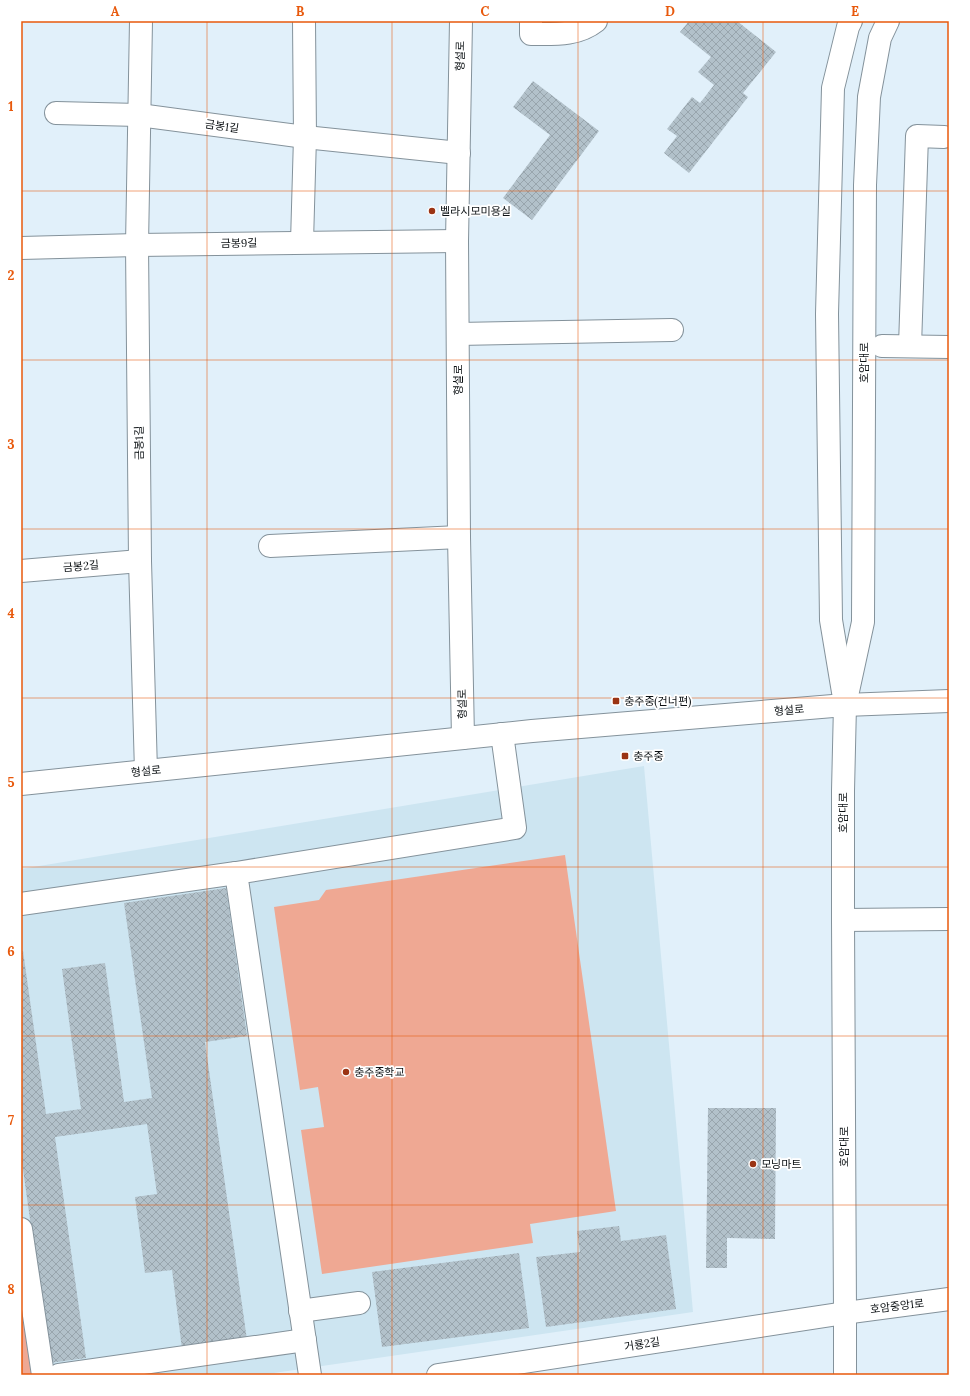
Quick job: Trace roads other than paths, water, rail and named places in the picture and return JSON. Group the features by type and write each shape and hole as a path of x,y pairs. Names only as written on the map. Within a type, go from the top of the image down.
{"street":[{"name":"금봉1길","path":"141,21 137,245 140,561 146,771"},
{"path":"302,242 305,137 304,21"},
{"name":"형설로","path":"461,21 457,241 459,537 463,738"},
{"path":"531,21 531,34 566,34 589,27 596,21"},
{"name":"호암대로","path":"845,1375 846,1313 842,920 845,705 831,620 827,314 833,88 848,27 851,21"},
{"name":"호암대로","path":"845,705 863,622 865,185 869,97 880,38 888,21"},
{"name":"금봉1길","path":"56,112 140,115 305,137 459,154"},
{"path":"910,346 917,136 944,137"},
{"name":"금봉9길","path":"21,248 302,242 457,241"},
{"path":"864,329 882,346 949,347"},
{"path":"458,334 672,330"},
{"path":"864,366 882,346"},
{"path":"270,546 459,537"},
{"name":"금봉2길","path":"21,571 140,561"},
{"name":"형설로","path":"21,784 502,734 845,705 949,701"},
{"path":"21,904 236,873 515,828 502,734"},
{"path":"236,873 310,1375"},
{"path":"842,920 949,919"},
{"path":"21,1229 42,1375"},
{"name":"호암중앙1로","path":"846,1313 949,1299"},
{"path":"300,1311 359,1303"},
{"name":"거룡2길","path":"438,1375 846,1313"},
{"path":"58,1375 305,1340"}],"place":[{"name":"벨라시모미용실","path":"432,211"},
{"name":"충주중(건너편)","path":"616,701"},
{"name":"충주중","path":"625,756"},
{"name":"충주중학교","path":"346,1072"},
{"name":"모닝마트","path":"753,1164"}]}
